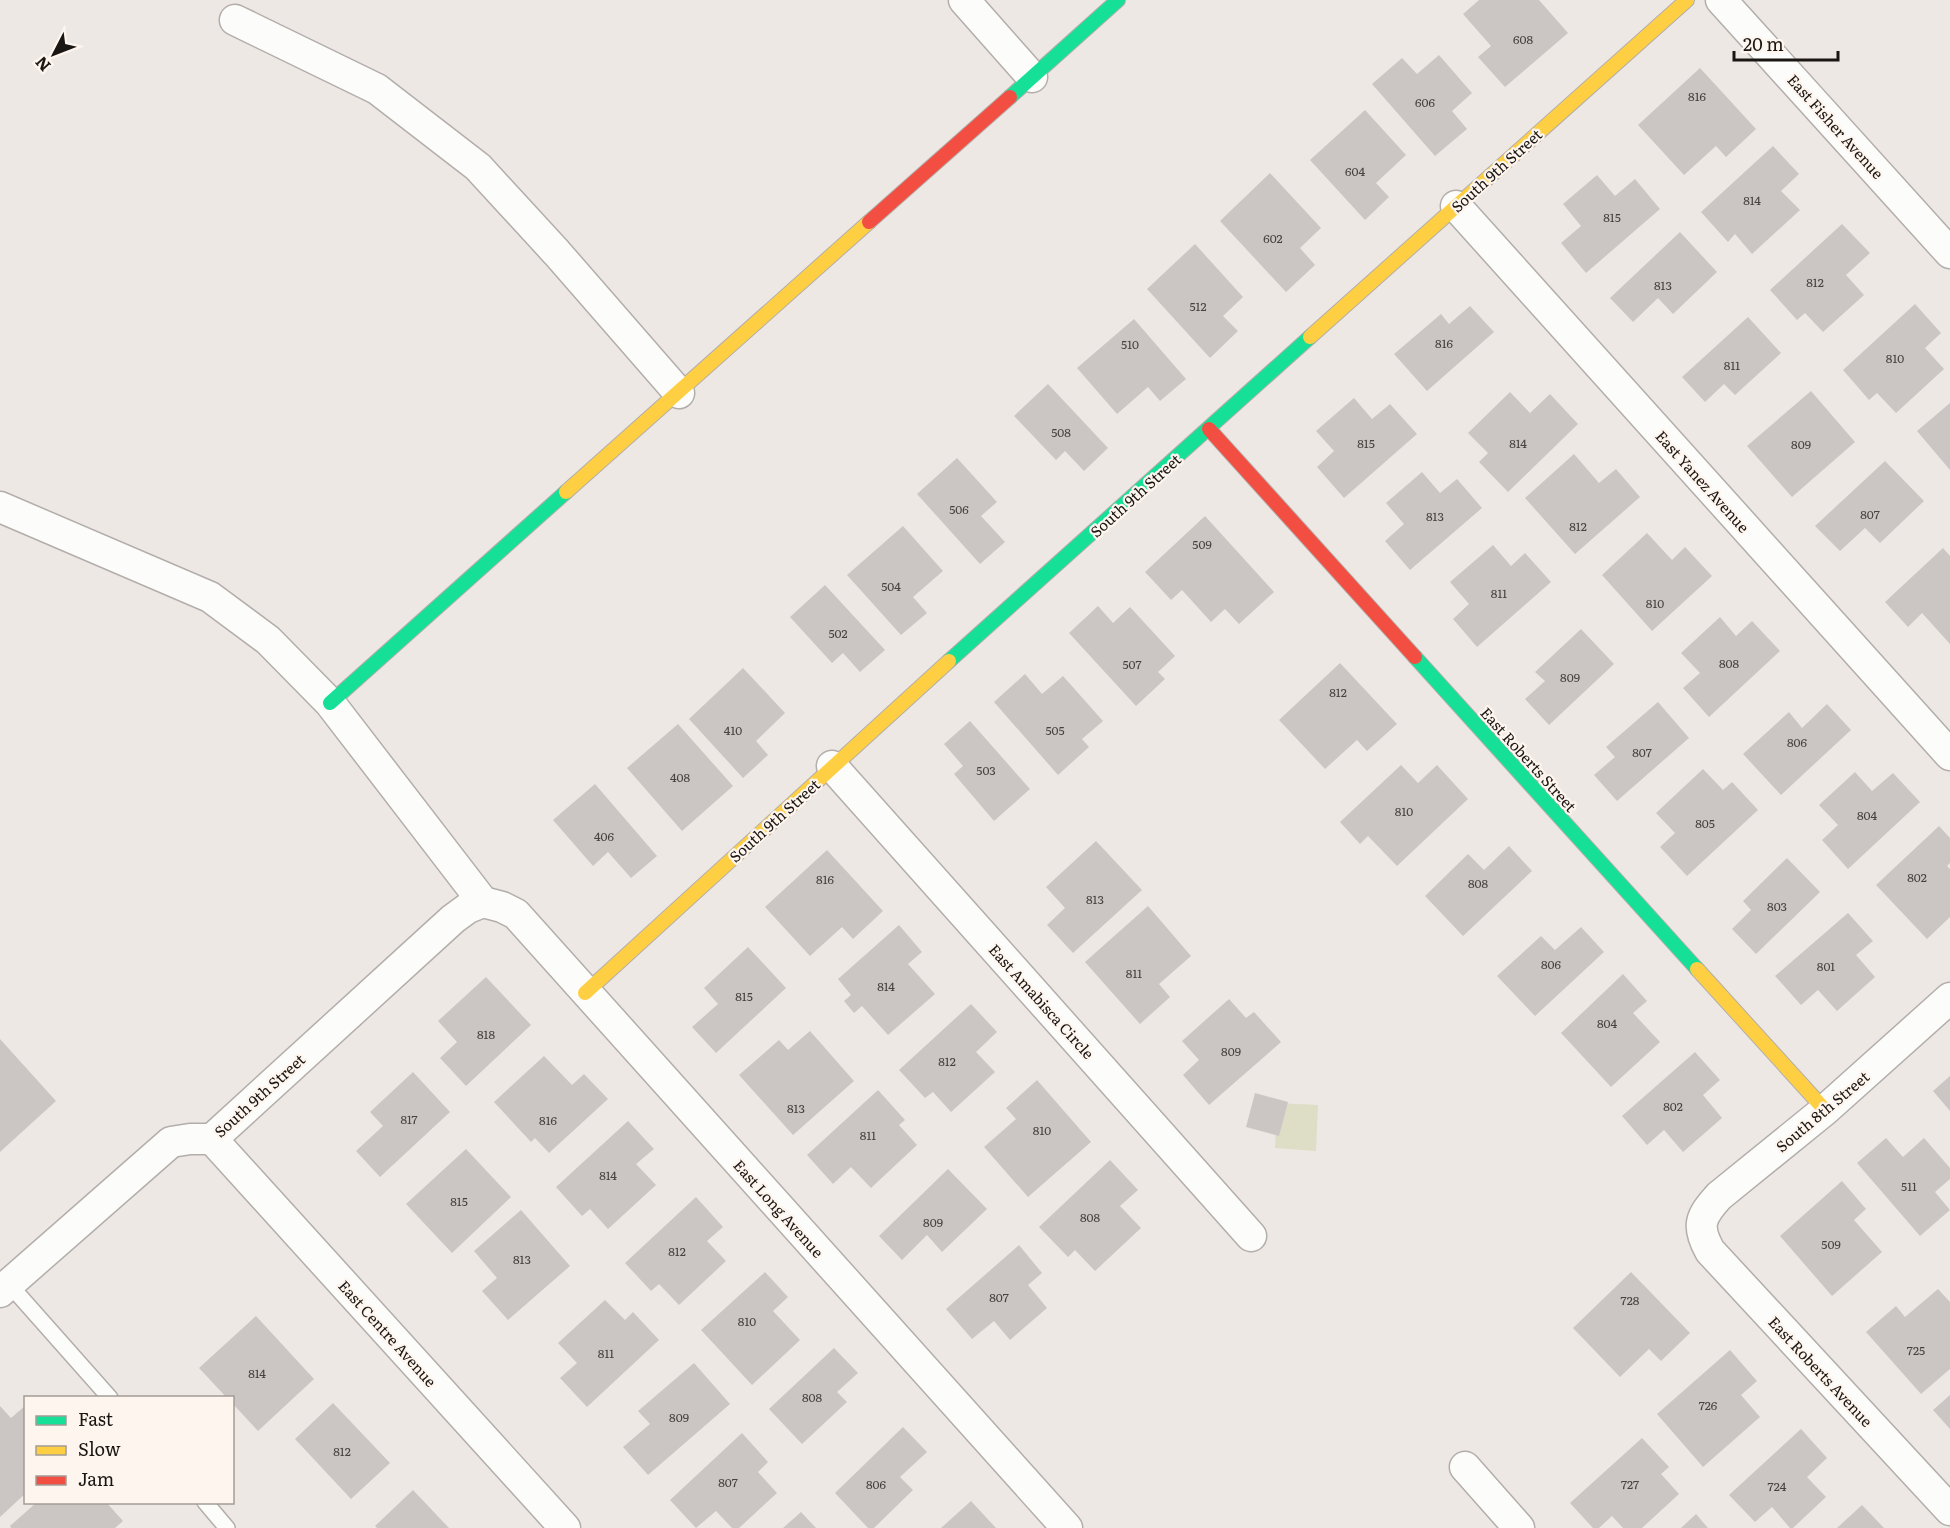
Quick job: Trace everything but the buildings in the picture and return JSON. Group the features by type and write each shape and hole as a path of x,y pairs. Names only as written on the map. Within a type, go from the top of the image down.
{"street":[{"path":"964,0 1032,77"},
{"path":"330,703 1118,0"},
{"name":"South 9th Street","path":"585,993 832,766 1687,0"},
{"name":"East Fisher Avenue","path":"1721,0 1950,253"},
{"path":"235,20 377,88 478,167 557,253 679,393"},
{"name":"East Yanez Avenue","path":"1456,206 1950,755"},
{"name":"East Roberts Street","path":"1209,429 1825,1110"},
{"path":"0,507 210,597 268,640 330,703 483,903"},
{"name":"East Amabisca Circle","path":"832,766 1251,1236"},
{"name":"South 9th Street","path":"4,1288 171,1142 212,1139 453,919 468,908 483,903"},
{"name":"East Long Avenue","path":"483,903 502,907 516,914 1067,1528"},
{"name":"South 8th Street","path":"1700,1227 1706,1210 1719,1196 1825,1110 1950,998"},
{"name":"East Centre Avenue","path":"212,1139 565,1528"},
{"name":"East Roberts Avenue","path":"1700,1227 1710,1251 1950,1510"},
{"path":"1464,1467 1519,1528"}],"lane":[{"path":"4,1288 108,1396"},
{"path":"206,1504 227,1528"}],"green space":[{"path":"1277,1103 1318,1105 1316,1151 1275,1148"}],"traffic: fast":[{"path":"1010,97 1118,0"},
{"path":"949,661 1310,337"},
{"path":"330,703 566,492"},
{"path":"1415,657 1697,969"}],"traffic: slow":[{"path":"1310,337 1687,0"},
{"path":"566,492 869,222"},
{"path":"585,993 949,661"},
{"path":"1697,969 1825,1110"}],"traffic: jam":[{"path":"869,222 1010,97"},
{"path":"1209,429 1415,657"}]}
